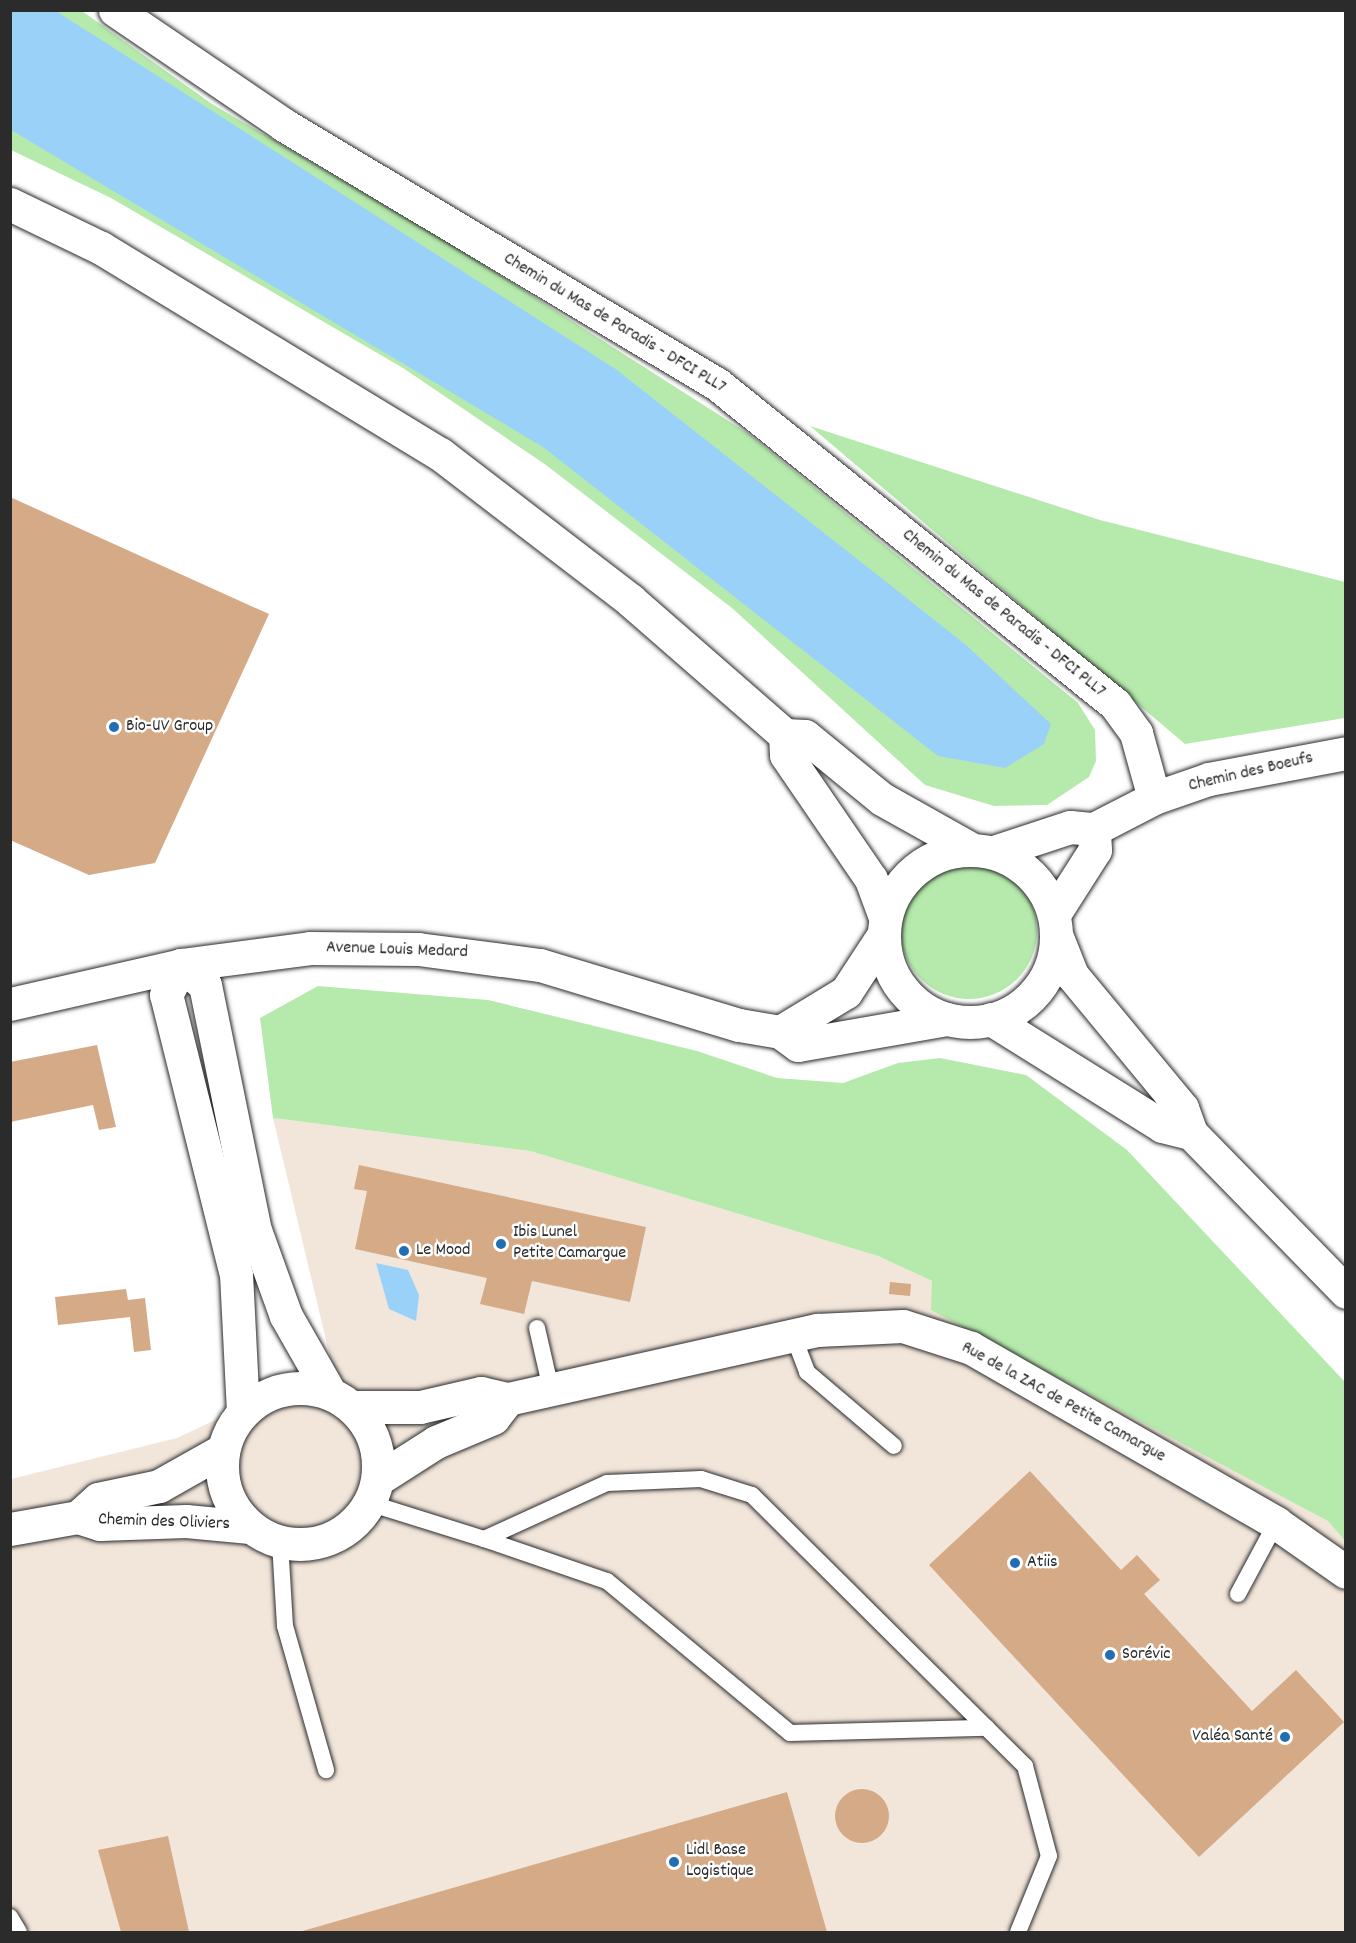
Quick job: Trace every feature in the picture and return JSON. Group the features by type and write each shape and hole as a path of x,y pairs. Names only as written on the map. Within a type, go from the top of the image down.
{"street":[{"name":"Chemin du Mas de Paradis - DFCI PLL7","path":"116,10 284,125 717,384 1115,704 1136,734 1154,798"},
{"path":"10,204 100,248 440,453 630,600 785,735 805,736 882,799 1032,875 1055,926 1071,975 1182,1108 1191,1133 1346,1292"},
{"path":"780,1032 846,992 884,925 903,883 928,860 982,851 1070,827 1094,829 1095,850 1055,926 1045,980 1022,1004 991,1019 947,1019 917,1003 895,978 884,925 872,879 786,755 785,735"},
{"name":"Chemin des Boeufs","path":"1094,829 1154,798 1209,779 1346,753"},
{"name":"Avenue Louis Medard","path":"10,1004 181,964 310,948 477,954 540,965 739,1025 780,1032 798,1045 947,1019"},
{"path":"243,1412 284,1389 341,1400 420,1407 481,1393 508,1399 493,1418 436,1442 374,1491 331,1538 306,1544 280,1542 250,1527 226,1492 223,1450 243,1412 236,1275 166,995 181,964 205,985 255,1230 286,1316 341,1400 372,1437 374,1491"},
{"path":"991,1019 1162,1126 1191,1133"},
{"name":"Rue de la ZAC de Petite Camargue","path":"508,1399 793,1335 903,1326 971,1348 1276,1523 1346,1572"},
{"name":"Chemin des Oliviers","path":"78,1517 98,1499 159,1486 223,1450"},
{"name":"Chemin des Oliviers","path":"10,1529 78,1517 100,1524 186,1521 250,1527"}],"lane":[{"path":"537,1328 551,1389"},
{"path":"793,1335 807,1372 894,1446"},
{"path":"484,1539 608,1483 701,1479 752,1496 1025,1766 1049,1856 1018,1932"},
{"path":"374,1491 484,1539 608,1581 790,1733 987,1728"},
{"path":"1238,1594 1276,1523"},
{"path":"280,1542 285,1626 326,1770"},
{"path":"10,1917 19,1932"}],"shaded area":[{"path":"273,1118 530,1151 878,1256 932,1281 1328,1521 1345,1541 1345,1932 11,1932 11,1479 177,1438 332,1365"}],"green space":[{"path":"10,11 82,11 212,104 456,247 749,434 1078,703 1095,730 1096,761 1089,777 1047,805 994,806 925,785 732,608 546,465 403,368 111,198 11,150"},
{"path":"810,426 1100,520 1345,582 1345,718 1185,744"},
{"path":"969,863 995,868 1007,874 1017,883 1026,893 1032,905 1037,931 1032,957 1026,969 1017,979 1007,988 995,994 969,999 943,994 931,988 921,979 912,969 906,957 901,931 906,905 912,893 921,883 931,874 943,868"},
{"path":"318,986 488,1000 697,1051 777,1078 843,1083 898,1063 940,1058 1026,1075 1127,1150 1345,1382 1345,1541 1328,1521 931,1310 932,1281 878,1256 530,1151 273,1118 260,1018"}],"water":[{"path":"11,10 56,11 617,370 965,644 1051,724 1044,744 1005,768 938,756 543,447 11,130"},
{"path":"376,1263 408,1270 419,1295 416,1321 389,1309"}],"building":[{"name":"Bio-UV Group","path":"10,497 269,614 155,863 89,875 10,840"},
{"path":"97,1045 116,1127 99,1130 93,1105 10,1122 10,1062"},
{"name":"Ibis Lunel Petite Camargue","path":"359,1165 646,1227 630,1302 532,1281 524,1314 480,1304 487,1278 355,1249 367,1191 354,1189"},
{"path":"890,1282 911,1284 910,1296 889,1294"},
{"path":"126,1289 128,1300 145,1298 151,1350 134,1352 130,1317 58,1325 55,1297"},
{"path":"1030,1471 1121,1570 1137,1555 1160,1580 1144,1594 1252,1711 1296,1670 1344,1722 1199,1857 929,1565"},
{"path":"857,1789 867,1789 877,1793 885,1801 889,1816 885,1831 877,1839 867,1843 857,1843 847,1839 839,1831 835,1821 835,1811 839,1801 847,1793"},
{"name":"Lidl Base Logistique","path":"787,1792 827,1932 299,1932"},
{"path":"168,1836 189,1932 121,1932 98,1850"}],"place":[{"name":"Bio-UV Group","path":"114,727"},
{"name":"Ibis Lunel Petite Camargue","path":"501,1244"},
{"name":"Le Mood","path":"404,1251"},
{"name":"Atiis","path":"1015,1563"},
{"name":"Sorévic","path":"1110,1655"},
{"name":"Valéa Santé","path":"1285,1737"},
{"name":"Lidl Base Logistique","path":"674,1862"}]}
